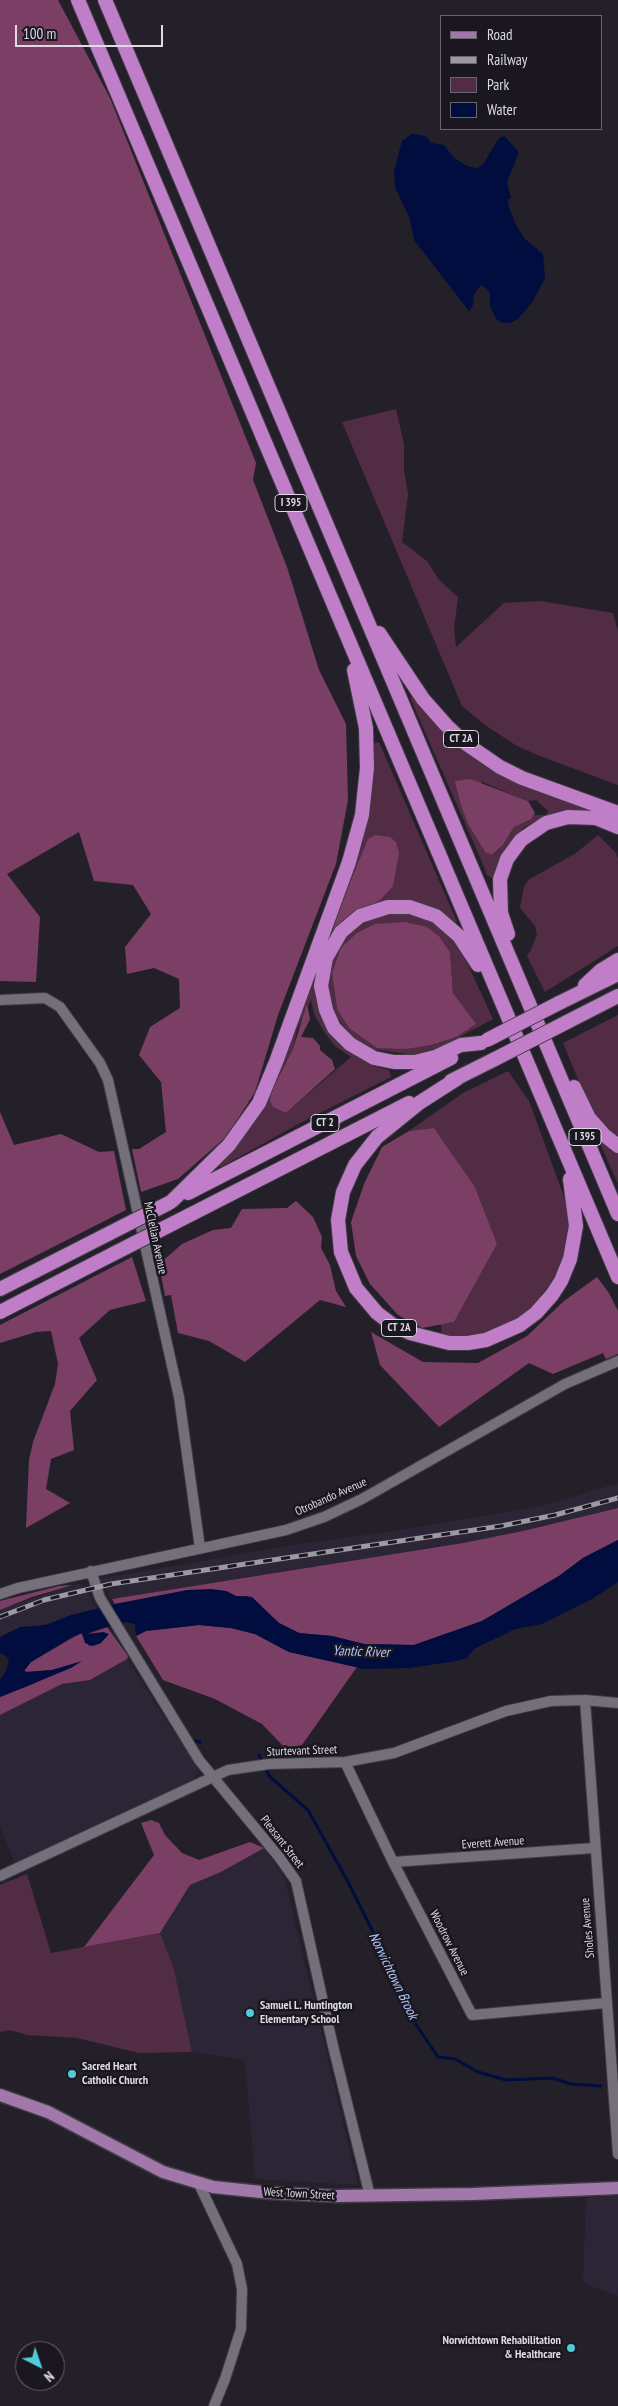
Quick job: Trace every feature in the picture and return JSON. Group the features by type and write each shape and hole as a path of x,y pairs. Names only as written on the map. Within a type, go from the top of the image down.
{"highway":[{"name":"I 395","path":"78,0 618,1278"},
{"name":"I 395","path":"105,0 618,1214"},
{"name":"CT 2A","path":"358,599 423,699 438,717 466,743 495,763 522,778 618,813"},
{"path":"170,1202 229,1145 259,1103 280,1053 356,839 366,793 367,738 345,630"},
{"path":"513,967 510,941 501,912 500,895 502,872 510,854 526,835 552,820 589,817 618,827"},
{"path":"484,1042 461,1045 435,1057 408,1063 381,1060 355,1049 334,1028 324,1004 322,973 333,944 346,927 366,913 399,907 423,910 443,921 459,936 503,1005"},
{"path":"565,1001 600,971 618,960"},
{"name":"CT 2","path":"0,1289 618,974"},
{"name":"CT 2","path":"0,1312 618,996"},
{"path":"593,1009 618,1004"},
{"path":"553,1060 573,1085 590,1118 604,1135 618,1146"},
{"name":"CT 2A","path":"458,1078 419,1104 377,1137 355,1165 343,1192 338,1229 344,1261 361,1296 377,1313 393,1325 432,1340 458,1343 477,1342 512,1330 540,1309 561,1281 575,1240 575,1208 563,1147"}],"main road":[{"name":"West Town Street","path":"0,2095 40,2109 142,2162 199,2184 224,2189 291,2195 370,2196 618,2188"}],"street":[{"name":"McClellan Avenue","path":"0,1000 45,998 60,1006 100,1063 108,1080 179,1396 200,1548"},
{"name":"Otrobando Avenue","path":"0,1594 17,1588 91,1571 286,1530 324,1517 362,1499 557,1389 618,1361"},
{"name":"Pleasant Street","path":"91,1571 95,1587 104,1603 199,1760 279,1857 296,1881 333,2046 370,2196"},
{"name":"Sturtevant Street","path":"0,1876 228,1770 264,1765 345,1762 394,1753 506,1711 551,1700 585,1700 618,1703"},
{"name":"Sholes Avenue","path":"585,1700 594,1848 618,2154"},
{"name":"Woodrow Avenue","path":"345,1762 393,1862 472,2015 606,2003"},
{"name":"Everett Avenue","path":"393,1862 594,1848"},
{"path":"199,2184 237,2264 242,2289 241,2329 214,2406"}],"shaded area":[{"path":"0,0 58,0 110,98 256,463 253,480 287,567 319,670 346,724 348,800 336,864 278,1015 255,1092 226,1137 178,1179 141,1192 132,1149 139,1149 166,1132 161,1082 139,1055 150,1027 180,1008 179,979 154,968 127,974 125,947 151,914 133,885 94,881 79,832 7,874 40,917 36,982 0,981"},
{"path":"470,779 528,801 535,813 531,819 514,827 503,845 492,855 485,852 468,824 460,802 455,781"},
{"path":"375,835 390,837 396,842 399,853 393,886 381,899 336,930 331,929 368,839"},
{"path":"404,922 427,927 439,936 450,952 453,993 476,1024 456,1037 431,1045 406,1049 377,1048 349,1028 337,1009 332,973 341,948 357,933 375,924"},
{"path":"307,1004 310,1019 301,1037 313,1038 320,1046 320,1050 332,1060 335,1069 286,1113 273,1107 270,1101 271,1092 293,1049"},
{"path":"0,1112 14,1145 61,1134 99,1152 114,1151 126,1210 0,1274"},
{"path":"434,1128 475,1187 497,1244 454,1322 422,1328 398,1315 370,1284 356,1256 351,1222 364,1184 382,1147 409,1131"},
{"path":"296,1201 313,1217 322,1237 321,1248 330,1265 336,1291 346,1307 320,1300 245,1362 209,1341 178,1333 171,1295 165,1296 159,1264 182,1244 213,1230 231,1228 242,1209 287,1208"},
{"path":"132,1257 146,1301 110,1310 79,1338 97,1380 70,1411 74,1450 51,1459 46,1489 70,1503 26,1528 29,1460 33,1442 55,1384 58,1364 51,1331 36,1332 0,1343 0,1325"},
{"path":"597,1277 609,1293 618,1311 618,1354 606,1359 603,1353 553,1374 529,1363 439,1427 380,1365 371,1332 423,1362 478,1363 527,1336 564,1301"},
{"path":"618,1483 618,1508 523,1531 463,1543 112,1599 99,1579 294,1545 407,1529 546,1505"},
{"path":"618,1508 618,1540 583,1558 559,1576 482,1621 414,1645 364,1644 332,1636 299,1633 279,1623 248,1596 236,1596 226,1591 188,1590 115,1604 112,1599 463,1543 523,1531"},
{"path":"81,1583 97,1609 0,1637 0,1609"},
{"path":"73,1585 32,1597 0,1610 0,1601 59,1586"},
{"path":"199,1625 231,1628 255,1634 289,1652 357,1667 302,1745 285,1748 262,1724 215,1699 163,1680 136,1636 145,1631"},
{"path":"107,1627 128,1656 127,1659 90,1680 62,1684 0,1715 0,1697 78,1663 52,1670 25,1672 25,1667 31,1662 81,1633 89,1646 101,1643 98,1633 88,1634"},
{"path":"127,1659 199,1771 193,1780 15,1864 0,1825 0,1715 62,1684 90,1680"},
{"path":"151,1820 159,1823 165,1835 182,1853 199,1860 250,1842 264,1848 221,1872 190,1885 160,1933 84,1947 154,1855 141,1823"},
{"name":"Samuel L. Huntington Elementary School","path":"264,1848 284,1876 358,2185 255,2179 245,2060 192,2052 181,2002 160,1933 190,1885 221,1872"},
{"path":"618,2196 618,2296 583,2283 586,2198"}],"green space":[{"path":"396,409 404,444 404,470 408,494 402,542 427,561 439,580 458,597 454,629 456,647 504,603 540,601 613,613 618,631 618,785 517,746 485,725 462,706 342,422"},
{"path":"411,696 416,697 476,755 594,809 592,813 540,819 523,828 509,843 492,878 487,875 411,700","holes":["482,782 528,801 536,800 548,811 546,815 533,815 514,827 503,845 493,855 485,852 468,824"]},
{"path":"379,742 457,922 452,922 439,912 414,901 389,900 374,906 332,939 327,937 337,907 357,860 366,827 374,743"},
{"path":"598,835 616,853 618,859 618,946 545,992 527,956 537,934 535,926 520,908 524,887 528,880 576,853"},
{"path":"404,913 428,919 449,934 462,952 493,1019 441,1047 413,1055 372,1049 351,1036 336,1016 329,996 327,972 345,936 374,917","holes":["427,927 439,936 450,952 453,993 468,1016 456,1037 406,1049 349,1028 337,1009 332,973"]},
{"path":"315,973 317,975 318,1008 332,1035 354,1054 374,1066 389,1070 391,1077 302,1122 221,1167 216,1164 249,1130 266,1100","holes":["311,1000 315,1016 335,1046 351,1057 286,1113 271,1092 293,1049 297,1030"]},
{"path":"618,1015 618,1139 606,1129 589,1106 563,1043"},
{"path":"508,1071 529,1101 567,1205 569,1233 565,1257 542,1298 526,1314 506,1327 483,1335 467,1337 442,1335 441,1324 454,1322 497,1244 475,1187 434,1128 409,1131 463,1093"},
{"path":"599,1141 618,1152 618,1183 614,1175"},
{"path":"27,1874 51,1953 160,1933 173,1966 192,2052 139,2053 77,2038 27,2035 10,2030 0,2032 0,1885"}],"water":[{"path":"412,134 426,136 431,143 444,145 454,158 469,167 478,168 484,163 498,139 504,136 519,152 507,182 511,199 508,199 509,208 515,223 525,239 543,254 545,278 533,301 518,319 510,323 502,323 496,319 490,306 490,294 481,285 474,294 473,305 469,311 414,240 410,219 395,187 394,171 402,141"},
{"name":"Yantic River","path":"618,1540 618,1582 592,1599 542,1624 515,1629 474,1649 467,1658 456,1661 409,1668 364,1669 289,1652 255,1634 231,1628 199,1625 146,1631 136,1636 135,1624 125,1622 90,1632 88,1634 103,1632 109,1634 101,1643 93,1646 85,1643 82,1633 70,1638 31,1662 24,1671 52,1670 82,1661 71,1668 0,1697 0,1680 6,1671 9,1661 6,1656 0,1653 0,1637 20,1627 46,1625 71,1615 115,1604 188,1590 211,1589 226,1591 236,1596 252,1597 279,1623 299,1633 332,1636 364,1644 414,1645 482,1621 559,1576 583,1558"}],"waterway":[{"name":"Norwichtown Brook","path":"195,1741 200,1742"},
{"name":"Norwichtown Brook","path":"259,1755 270,1777 308,1810 347,1880 395,1976 413,2020 438,2057 455,2059 478,2072 506,2080 552,2078 571,2084 601,2086"}],"railway":[{"path":"0,1617 44,1600 111,1584 501,1526 555,1515 618,1498"}],"place":[{"name":"Samuel L. Huntington Elementary School","path":"250,2013"},
{"name":"Sacred Heart Catholic Church","path":"72,2074"},
{"name":"Norwichtown Rehabilitation & Healthcare","path":"571,2348"}]}
